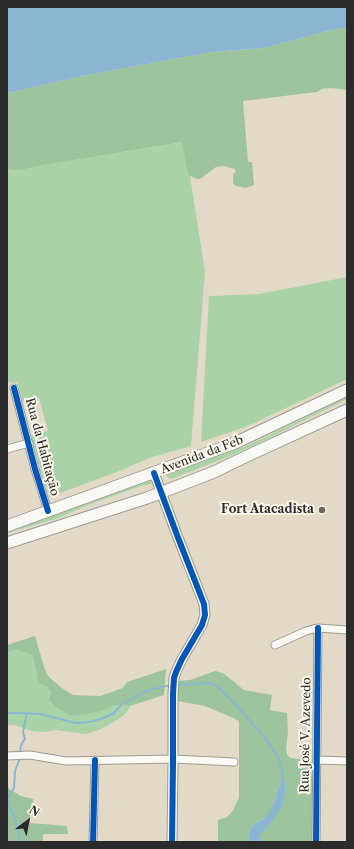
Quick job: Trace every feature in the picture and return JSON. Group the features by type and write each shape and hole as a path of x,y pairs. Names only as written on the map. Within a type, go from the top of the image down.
{"main road":[{"path":"154,473 157,465 160,463 235,437 260,431 347,390"},
{"name":"Avenida da Feb","path":"7,543 161,493 214,472 347,410"},
{"name":"Avenida da Feb","path":"7,526 154,473"}],"street":[{"name":"Rua da Habitação","path":"14,388 48,511"},
{"path":"7,449 29,443"},
{"path":"154,473 204,604 205,615 202,625 182,659 174,678 172,842"},
{"path":"275,645 306,631 318,628 347,630"},
{"name":"Rua José V. Azevedo","path":"316,842 318,628"},
{"path":"7,756 30,755 66,761 173,760 234,762"},
{"path":"93,842 95,760"},
{"path":"317,760 347,761"}],"green space":[{"path":"347,28 347,90 331,88 322,89 317,92 243,101 248,162 252,162 254,185 246,188 236,186 233,183 233,175 236,171 224,166 216,167 200,179 188,175 182,142 21,170 11,170 7,168 7,93 87,75 212,52 264,48 335,29"},
{"path":"183,142 188,175 190,176 205,272 191,446 149,458 117,472 49,497 31,436 48,431 39,398 23,401 17,382 9,383 7,376 7,168 11,170 21,170"},
{"path":"347,277 347,379 248,426 201,442 209,296 258,294"},
{"path":"347,397 347,399 230,456 171,479 167,477 167,473 241,448 264,438"},
{"path":"150,480 151,484 141,486 88,505 58,518 7,533 7,530"},
{"path":"35,636 45,670 49,677 73,695 100,696 123,688 127,682 166,669 164,695 130,706 115,705 98,712 71,716 56,707 49,700 51,693 47,687 38,683 32,655 18,650 7,653 7,645"},
{"path":"18,650 32,655 38,683 47,687 71,716 98,712 115,705 130,706 127,712 119,719 99,730 86,734 56,730 44,732 32,731 14,725 7,725 7,653"},
{"path":"215,671 223,673 244,690 272,695 270,710 287,713 287,754 290,758 310,760 312,778 312,842 261,842 260,836 285,792 286,781 280,783 270,812 264,819 256,823 250,829 248,842 218,842 218,820 227,817 232,812 239,798 239,721 205,706 178,701 176,681 190,680"},
{"path":"7,783 9,789 21,796 33,799 34,809 30,814 30,823 67,826 68,834 43,834 43,842 7,842"}],"water":[{"path":"7,7 347,7 347,28 335,29 264,48 212,52 87,75 7,93"},
{"path":"286,781 282,806 260,836 261,842 248,842 250,829 256,823 264,819 274,803 280,783"}],"waterway":[{"path":"177,685 206,683 215,685 224,692 268,742 279,759 283,775 282,783"},
{"path":"7,713 40,714 76,723 89,722 101,719 114,713 121,705 144,692 171,685"},
{"path":"20,753 21,745 25,739 23,732 27,713"},
{"path":"7,802 14,788 15,771 20,758"},
{"path":"7,804 13,813 21,842"}],"cycle path":[{"path":"14,388 35,469 48,511"},
{"path":"154,473 204,604 205,615 202,625 182,659 174,678 172,842"},
{"path":"316,842 318,628"},
{"path":"93,842 95,760"}],"place":[{"name":"Fort Atacadista","path":"322,510"}]}
